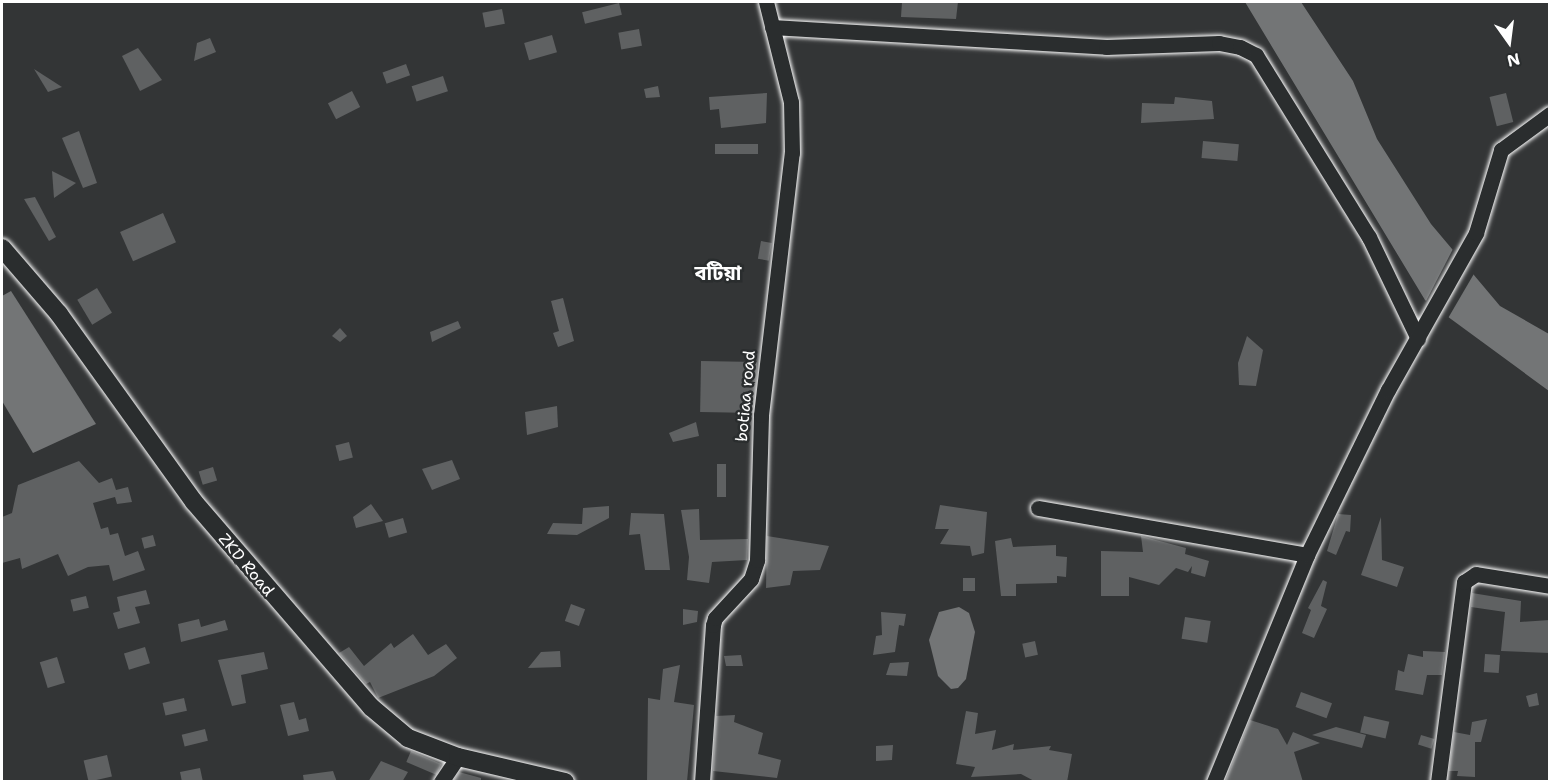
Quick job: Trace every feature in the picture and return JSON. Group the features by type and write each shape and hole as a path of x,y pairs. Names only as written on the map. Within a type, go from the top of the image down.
{"main road":[{"name":"ZKD Road","path":"2,248 59,314 158,456 324,657 371,707 408,738 458,757 565,782"}],"street":[{"name":"botiaa road","path":"702,782 713,625 715,618 751,579 757,560 761,415 792,153 791,102 766,2"},
{"path":"772,27 1062,45 1219,43 1240,46 1256,55 1370,237 1418,339"},
{"path":"1214,782 1307,555 1388,390 1476,233 1501,150 1550,114"},
{"path":"1038,508 1307,555"},
{"path":"1438,782 1464,582 1476,574 1550,586"},
{"path":"441,782 458,757"}],"shaded area":[{"path":"1245,2 1301,2 1353,81 1377,139 1431,224 1500,306 1549,334 1549,391 1425,300"},
{"path":"11,291 96,424 33,453 2,401 2,296"},
{"path":"959,607 969,613 975,632 966,679 958,688 951,689 938,676 929,640 939,612"}],"pier":[{"path":"1454,247 1475,272 1447,320 1425,303"}],"building":[{"path":"902,2 958,2 956,19 901,17"},
{"path":"619,3 622,15 585,24 582,12"},
{"path":"502,9 505,24 485,28 482,13"},
{"path":"639,29 642,46 621,49 618,33"},
{"path":"552,35 557,52 529,60 524,43"},
{"path":"210,38 216,52 194,61 197,43"},
{"path":"138,48 162,80 140,91 122,56"},
{"path":"406,64 410,75 387,84 383,73"},
{"path":"34,69 62,87 48,92"},
{"path":"443,76 448,91 417,101 412,86"},
{"path":"658,86 660,97 646,98 644,89"},
{"path":"352,91 360,107 336,119 328,103"},
{"path":"767,93 766,123 721,128 719,109 710,110 709,97"},
{"path":"1506,93 1513,122 1497,126 1490,97"},
{"path":"1175,97 1212,101 1214,119 1141,123 1142,103 1174,104"},
{"path":"79,131 97,183 83,188 62,138"},
{"path":"1203,141 1239,144 1237,161 1202,158"},
{"path":"715,144 758,144 758,154 715,154"},
{"path":"52,171 76,183 54,198"},
{"path":"35,197 56,237 49,241 24,199"},
{"path":"163,213 176,242 133,261 120,232"},
{"path":"761,241 772,243 769,261 758,259"},
{"path":"97,288 112,313 92,325 77,300"},
{"path":"563,298 574,341 558,347 553,333 559,331 551,301"},
{"path":"458,321 461,328 432,342 430,332"},
{"path":"340,328 347,336 340,342 332,336"},
{"path":"1247,336 1263,350 1256,386 1239,385 1238,363"},
{"path":"701,361 757,362 756,413 700,412"},
{"path":"557,406 558,427 527,435 525,412"},
{"path":"696,422 699,436 673,442 669,433"},
{"path":"349,442 353,458 339,461 335,445"},
{"path":"452,460 460,479 432,490 422,469"},
{"path":"79,461 99,483 112,478 116,490 128,487 132,502 117,504 115,497 93,503 101,529 108,527 110,535 118,533 125,556 138,551 145,570 113,581 109,565 88,567 68,576 58,554 22,569 20,558 2,563 2,517 12,513 18,485"},
{"path":"717,464 726,464 726,497 717,497"},
{"path":"213,467 217,480 203,485 199,471"},
{"path":"371,504 383,521 356,528 353,517"},
{"path":"940,505 987,512 984,553 972,556 970,546 940,544 949,529 935,529"},
{"path":"609,506 609,518 577,535 547,534 553,523 582,524 583,508"},
{"path":"699,509 700,540 748,539 747,560 712,562 709,583 687,580 689,557 681,510"},
{"path":"631,513 664,514 670,570 645,570 640,534 629,535"},
{"path":"1338,514 1351,515 1350,532 1346,531 1336,555 1327,551"},
{"path":"1381,517 1382,560 1404,567 1397,587 1361,575"},
{"path":"403,518 407,532 389,538 385,523"},
{"path":"153,535 156,546 144,549 141,538"},
{"path":"767,536 829,546 820,570 793,571 790,585 766,588"},
{"path":"1141,536 1186,548 1185,554 1209,561 1205,577 1191,573 1192,566 1188,572 1176,568 1159,585 1129,577 1129,596 1101,596 1101,551 1143,552"},
{"path":"1011,538 1013,547 1056,545 1056,556 1067,557 1066,577 1057,576 1057,583 1016,584 1016,596 1001,596 995,541"},
{"path":"963,578 975,578 975,591 963,591"},
{"path":"1323,580 1327,582 1321,606 1327,609 1314,638 1302,633 1311,610 1308,608"},
{"path":"146,590 150,604 135,607 140,623 118,629 113,613 120,611 117,597"},
{"path":"1472,593 1521,601 1520,622 1550,620 1550,653 1501,651 1505,612 1471,607"},
{"path":"86,596 89,608 73,612 70,600"},
{"path":"571,604 585,609 579,626 565,621"},
{"path":"683,609 698,611 697,622 683,625"},
{"path":"881,612 906,614 904,626 899,625 895,652 873,655 876,636 882,635"},
{"path":"1185,617 1211,621 1207,643 1182,639"},
{"path":"199,619 201,627 225,620 228,630 181,642 178,624"},
{"path":"413,634 428,655 446,644 457,658 434,676 378,698 370,682 366,684 339,653 349,647 364,666 391,643 394,648"},
{"path":"1035,641 1038,655 1025,657 1022,644"},
{"path":"145,647 150,663 129,670 124,653"},
{"path":"560,651 561,667 528,668 541,652"},
{"path":"1423,651 1445,652 1442,675 1427,675 1423,695 1395,690 1398,670 1404,672 1408,654 1423,657"},
{"path":"264,652 268,669 241,675 246,703 232,706 218,660"},
{"path":"1485,654 1500,655 1499,673 1484,672"},
{"path":"741,655 743,666 726,666 724,656"},
{"path":"57,657 65,683 48,688 40,662"},
{"path":"909,662 907,676 886,675 890,663"},
{"path":"680,665 674,702 694,705 687,782 647,782 648,698 660,700 663,669"},
{"path":"1301,692 1332,703 1327,718 1296,707"},
{"path":"1537,693 1539,705 1529,707 1526,696"},
{"path":"184,698 187,711 165,716 163,703"},
{"path":"294,702 299,720 306,718 309,731 288,736 280,705"},
{"path":"966,711 978,713 975,734 996,730 992,750 1014,744 1013,750 1051,746 1049,750 1072,754 1067,782 1036,782 1021,774 971,777 975,767 956,764"},
{"path":"735,715 734,722 763,733 758,754 781,760 777,778 713,771 716,716"},
{"path":"1364,716 1389,722 1386,738 1360,733"},
{"path":"1487,719 1481,742 1475,742 1475,777 1457,776 1458,771 1449,771 1454,732 1470,735 1472,722"},
{"path":"1250,720 1278,729 1287,745 1293,732 1320,743 1294,752 1303,782 1225,782"},
{"path":"1336,727 1366,735 1362,748 1312,735"},
{"path":"205,729 208,741 185,746 182,735"},
{"path":"1421,735 1434,739 1431,749 1418,745"},
{"path":"893,745 892,760 876,761 876,746"},
{"path":"411,751 441,764 437,775 406,762"},
{"path":"107,755 112,776 89,782 84,760"},
{"path":"381,761 408,772 402,782 368,782"},
{"path":"200,768 203,782 182,782 180,772"},
{"path":"333,771 337,782 304,782 303,775"},
{"path":"459,772 481,778 481,782 453,781"}],"district":[{"name":"বটিয়া","path":"718,273"}]}
